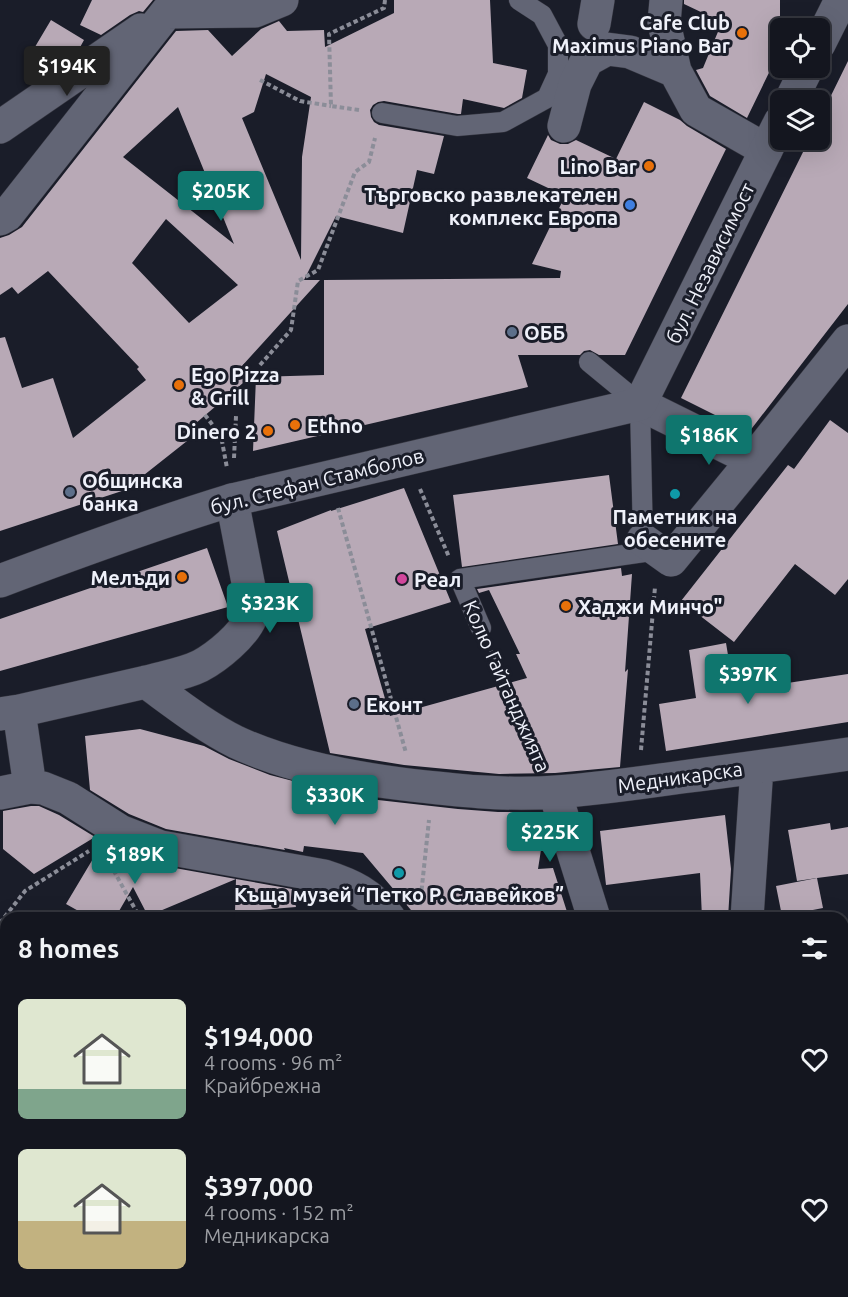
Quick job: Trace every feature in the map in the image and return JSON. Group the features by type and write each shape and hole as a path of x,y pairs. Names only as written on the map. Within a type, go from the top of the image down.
{"street":[{"path":"0,127 167,12 255,11 282,0"},
{"path":"666,0 664,23 675,71 696,110 770,135"},
{"path":"830,22 841,0"},
{"path":"0,219 7,215 167,12"},
{"path":"564,126 575,84 587,60 607,49 630,52 675,71"},
{"name":"бул. Независимост","path":"640,404 770,142"},
{"path":"651,545 671,560 848,341"},
{"path":"640,404 753,460"},
{"name":"бул. Стефан Стамболов","path":"0,581 102,542 232,500 640,404"},
{"path":"232,500 252,603 251,615 244,628 229,645 199,667 146,682 9,713 15,790 43,788 68,798 109,838 324,876 348,884 367,895 383,912"},
{"name":"Медникарска","path":"146,682 194,717 236,741 270,755 350,777 424,787 504,793 555,793 638,784 848,754"},
{"path":"747,912 757,767"},
{"name":"Колю Гайтанджията","path":"555,793 592,912"}],"lane":[{"path":"382,114 457,126 503,122 547,98 558,74 558,45 542,15 519,0"},
{"path":"459,579 651,545 640,404 589,362"},
{"name":"Колю Гайтанджията","path":"459,579 481,628"}],"path":[{"path":"331,106 329,34 384,8 386,0"},
{"path":"260,80 300,101 382,114 369,162 355,172 318,270 298,281 291,330 260,365"},
{"path":"206,415 221,436 232,500"},
{"path":"234,458 236,416"},
{"name":"Колю Гайтанджията","path":"406,459 459,579"},
{"path":"330,477 424,787 420,906"},
{"path":"638,784 651,545"},
{"name":"Колю Гайтанджията","path":"481,628 555,793"},
{"path":"9,912 25,891 109,838 138,912"}],"building":[{"path":"92,0 153,0 143,12 139,11 130,15 101,35 80,25"},
{"path":"394,0 490,0 493,63 527,70 522,98 504,108 463,99 461,114 384,101 373,105 370,110 371,117 379,125 444,136 434,174 417,170 403,233 336,216 304,280 320,280 232,377 250,377 182,435 187,441 125,490 0,531 0,338 5,337 22,388 53,378 73,438 146,380 137,369 139,367 48,271 18,294 12,287 0,295 0,238 22,227 176,31 208,30 232,56 261,29 279,21 287,31 324,30 325,47 394,13","holes":["266,74 311,97 302,157 301,260 242,118 254,112","178,107 234,244 123,157","166,219 238,285 189,323 132,263"]},
{"path":"684,0 780,0 780,18 770,18 770,71 747,118 710,96 696,70 703,68 722,22 684,4"},
{"path":"51,20 84,40 78,51 50,70 29,57"},
{"path":"848,61 848,304 749,432 681,398 804,150 830,150 830,98"},
{"name":"Търговско развлекателен комплекс Европа","path":"644,102 680,120 726,149 625,355 599,355 590,350 580,355 518,355 528,387 253,451 256,377 324,375 324,280 560,278 561,271 532,264 565,196 527,178 548,135 551,140 560,144 568,144 576,140 616,159"},
{"path":"830,420 848,433 848,579 835,595 795,564 734,642 681,601 788,465 794,469"},
{"path":"609,475 618,544 462,567 453,495"},
{"path":"404,488 451,602 365,629 390,716 527,678 516,654 520,654 489,590 479,593 477,589 621,568 622,576 632,574 625,672 628,669 620,767 555,773 499,774 404,765 330,753 277,531 331,510"},
{"path":"207,548 228,607 0,671 0,619"},
{"path":"726,643 734,691 848,674 848,722 666,751 659,704 696,698 689,650"},
{"path":"140,729 204,746 229,759 270,775 335,792 378,800 458,809 541,812 545,824 538,869 553,868 567,912 413,912 363,853 304,846 303,852 284,848 285,850 166,829 129,814 90,790 85,736"},
{"path":"39,806 59,815 95,837 34,874 3,849 3,811"},
{"path":"725,815 731,869 728,912 702,912 700,873 606,885 600,831"},
{"path":"830,823 831,830 848,827 848,874 797,881 788,830"},
{"path":"103,842 158,865 236,879 158,912 146,912 133,887 118,912 80,912 66,904"},
{"path":"817,878 823,908 802,912 781,912 776,886"},
{"path":"236,879 292,889 296,907 235,912"}],"place":[{"name":"Cafe Club Maximus Piano Bar","path":"742,33"},
{"name":"Lino Bar","path":"649,166"},
{"name":"Търговско развлекателен комплекс Европа","path":"630,205"},
{"name":"ОББ","path":"512,332"},
{"name":"Ego Pizza & Grill","path":"179,385"},
{"name":"Ethno","path":"295,425"},
{"name":"Dinero 2","path":"268,431"},
{"name":"Общинска банка","path":"70,492"},
{"name":"Паметник на обесените","path":"675,494"},
{"name":"Мелъди","path":"182,577"},
{"name":"Реал","path":"402,579"},
{"name":"Хаджи Минчо\"","path":"566,606"},
{"name":"Еконт","path":"354,704"},
{"name":"Къща музей “Петко Р. Славейков”","path":"399,873"}]}
